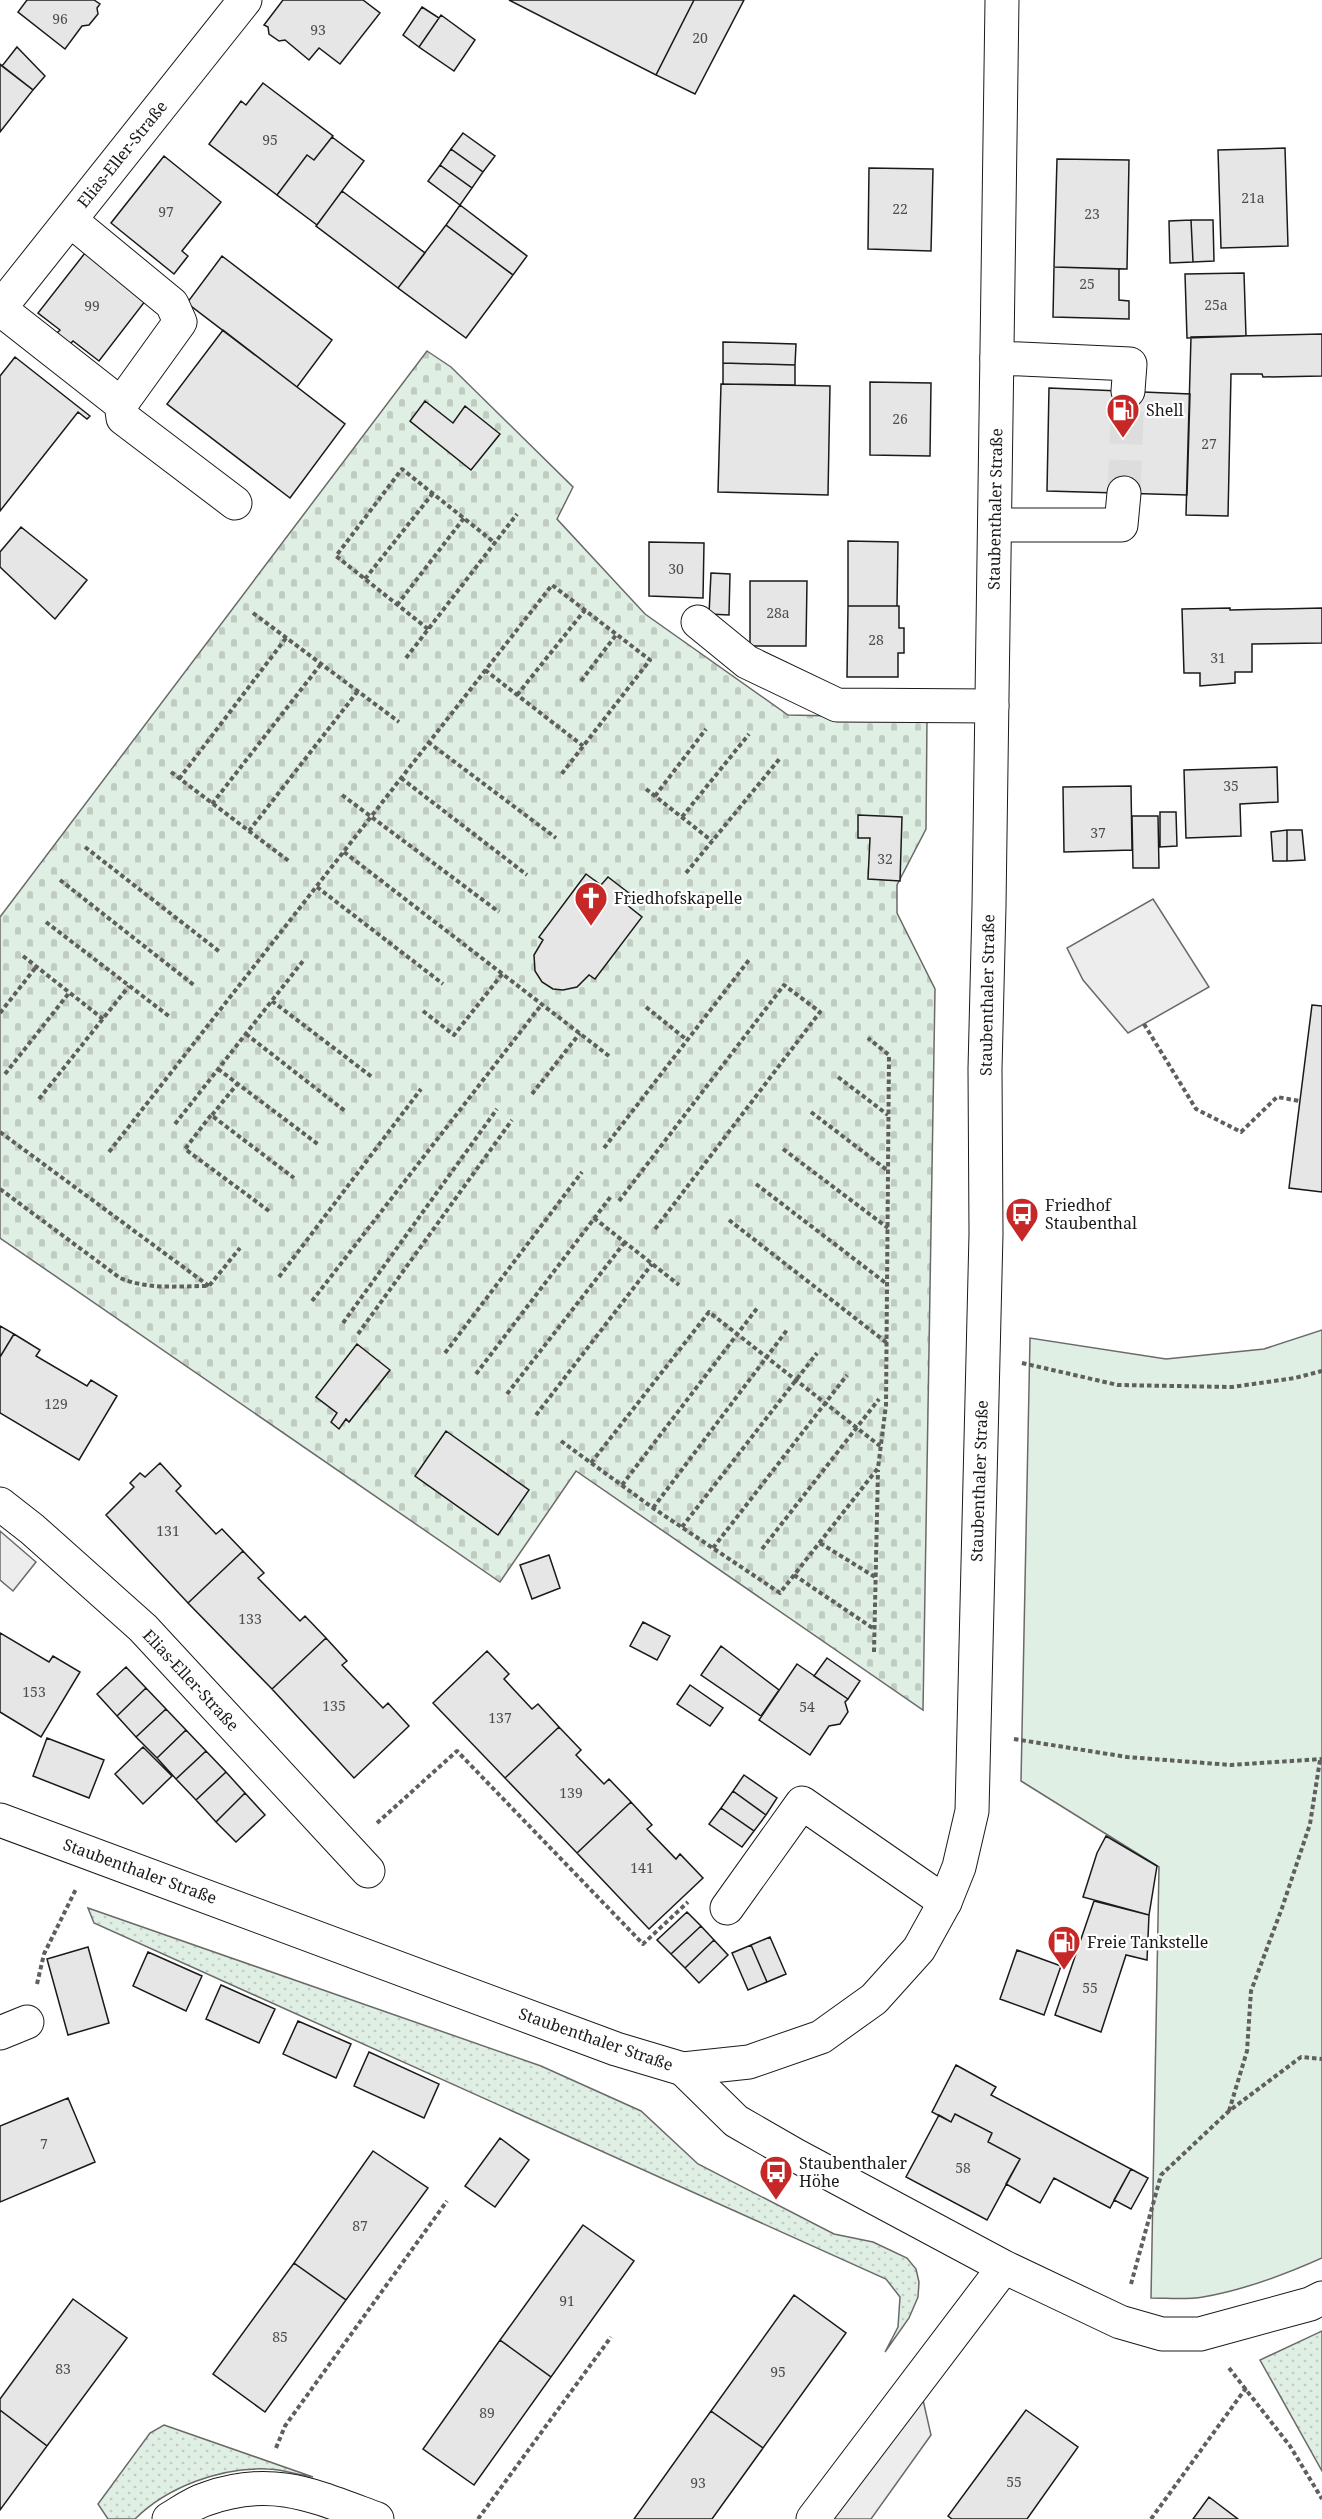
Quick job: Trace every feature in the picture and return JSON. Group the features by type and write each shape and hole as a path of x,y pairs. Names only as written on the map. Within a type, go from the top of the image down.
{"main road":[{"name":"Elias-Eller-Straße","path":"0,308 245,0"},
{"name":"Staubenthaler Straße","path":"0,1820 616,2049 683,2069 750,2062 820,2037 874,1999 919,1949 945,1902 958,1867 972,1811 975,1731 986,1234 985,1069 1002,0"},
{"path":"70,220 172,304 180,322 122,404 123,418 235,504"},
{"path":"0,308 122,404"},
{"path":"997,358 1130,364 1128,391"},
{"path":"995,525 1120,525 1124,493"},
{"path":"698,622 747,662 837,705 992,706"},
{"name":"Elias-Eller-Straße","path":"0,1504 32,1529 143,1628 358,1860"},
{"path":"727,1908 802,1803 945,1902"},
{"path":"683,2069 736,2121 1004,2267 1120,2322 1162,2334 1200,2334 1310,2304 1322,2298"},
{"path":"813,2519 1004,2267"},
{"path":"169,2519 204,2499 248,2487 284,2488 321,2498 377,2519"}],"path":[{"path":"428,629 336,556 402,469 495,543"},
{"path":"365,579 433,493"},
{"path":"406,658 517,514"},
{"path":"397,605 464,518"},
{"path":"109,1152 552,585 650,660 560,776"},
{"path":"517,694 585,610"},
{"path":"253,613 399,722"},
{"path":"581,681 616,635"},
{"path":"179,779 286,638"},
{"path":"212,804 321,664"},
{"path":"485,670 583,746"},
{"path":"249,831 358,691"},
{"path":"655,796 706,729"},
{"path":"682,817 749,734"},
{"path":"428,742 556,838"},
{"path":"686,873 781,757"},
{"path":"171,772 290,862"},
{"path":"401,778 527,875"},
{"path":"646,789 712,841"},
{"path":"342,795 499,912"},
{"path":"85,847 220,952"},
{"path":"344,852 609,1056"},
{"path":"60,880 195,986"},
{"path":"317,887 443,984"},
{"path":"46,922 170,1017"},
{"path":"23,956 103,1019"},
{"path":"604,1148 749,960"},
{"path":"175,1124 303,961"},
{"path":"0,1013 36,967"},
{"path":"423,1011 454,1035 503,974"},
{"path":"619,1201 784,985 820,1012 655,1229"},
{"path":"39,1099 129,986"},
{"path":"5,1074 69,993"},
{"path":"272,1001 372,1077"},
{"path":"312,1301 542,1004"},
{"path":"646,1007 687,1040"},
{"path":"1144,1024 1196,1108 1241,1132 1277,1097 1300,1101"},
{"path":"532,1094 580,1033"},
{"path":"246,1034 345,1111"},
{"path":"868,1038 889,1055 886,1405 878,1468 874,1652"},
{"path":"218,1070 320,1145"},
{"path":"838,1077 888,1116"},
{"path":"238,1083 185,1149 269,1211"},
{"path":"279,1277 421,1089"},
{"path":"344,1323 497,1109"},
{"path":"811,1112 888,1171"},
{"path":"211,1115 294,1178"},
{"path":"358,1334 512,1120"},
{"path":"0,1132 208,1286"},
{"path":"783,1149 888,1228"},
{"path":"445,1353 582,1172"},
{"path":"756,1184 887,1284"},
{"path":"0,1189 120,1278 148,1287 208,1286 240,1248"},
{"path":"476,1374 612,1195"},
{"path":"594,1218 679,1285"},
{"path":"729,1220 886,1343"},
{"path":"507,1395 625,1242"},
{"path":"536,1415 652,1264"},
{"path":"621,1485 758,1307"},
{"path":"591,1463 709,1312 881,1447"},
{"path":"654,1508 787,1330"},
{"path":"682,1527 817,1353"},
{"path":"983,1354 1118,1384 1232,1387 1322,1371"},
{"path":"713,1548 847,1375"},
{"path":"762,1549 879,1400"},
{"path":"561,1441 654,1508 780,1593 878,1468"},
{"path":"820,1542 876,1577"},
{"path":"794,1575 874,1629"},
{"path":"975,1731 1031,1742 1150,1758 1231,1765 1321,1760 1310,1824 1251,1991 1247,2051 1229,2110"},
{"path":"358,1860 457,1751 642,1944 689,1900 727,1908"},
{"path":"14,2027 44,1954 94,1854"},
{"path":"1120,2322 1161,2175 1229,2110 1301,2057 1322,2059"},
{"path":"261,2488 285,2426 447,2201"},
{"path":"1200,2334 1246,2388 1290,2446 1322,2499"},
{"path":"478,2519 611,2337"},
{"path":"1151,2519 1246,2388"}],"green space":[{"path":"427,351 451,367 573,487 557,519 645,614 788,715 927,718 926,829 897,885 897,913 935,989 923,1710 576,1471 500,1582 0,1238 0,917"},
{"path":"1322,1330 1322,2258 1264,2281 1218,2294 1190,2298 1151,2298 1159,1867 1021,1781 1030,1338 1166,1359 1264,1349"},
{"path":"88,1908 541,2066 641,2111 698,2164 834,2234 873,2242 907,2258 916,2269 919,2282 918,2297 909,2318 885,2352 898,2327 900,2297 886,2279 94,1923"},
{"path":"1322,2331 1322,2471 1260,2360"},
{"path":"164,2425 313,2477 273,2469 231,2471 196,2481 163,2497 135,2519 108,2519 98,2504 150,2433"}],"shaded area":[{"path":"1153,899 1209,987 1128,1033 1083,980 1067,948"},
{"path":"0,1531 36,1562 13,1591 0,1580"},
{"path":"921,2391 931,2435 871,2519 831,2519"}],"building":[{"path":"27,0 94,0 100,4 97,8 98,14 89,25 82,26 65,49 18,12"},
{"path":"283,0 363,0 380,13 340,64 319,48 309,60 285,40 279,41 269,34 268,27 264,25"},
{"path":"509,0 694,0 656,75"},
{"path":"694,0 744,0 695,94 656,75"},
{"path":"422,7 439,18 419,47 403,35"},
{"path":"441,15 475,40 454,71 419,47"},
{"path":"17,47 45,76 33,90 2,66"},
{"path":"0,64 33,90 0,132"},
{"path":"263,83 333,136 314,160 307,155 277,195 209,144 241,101 246,105"},
{"path":"463,133 495,156 483,172 451,149"},
{"path":"332,137 364,161 317,225 277,195 307,155 314,160"},
{"path":"1285,148 1288,246 1221,248 1218,150"},
{"path":"451,149 483,172 472,188 440,165"},
{"path":"164,156 221,202 182,251 188,256 174,274 111,223"},
{"path":"1057,159 1129,160 1127,269 1054,267"},
{"path":"440,165 472,188 460,205 428,181"},
{"path":"869,168 933,169 931,251 868,249"},
{"path":"342,191 425,253 398,288 316,226"},
{"path":"460,205 527,256 513,275 446,225"},
{"path":"1191,220 1213,220 1214,261 1193,262"},
{"path":"1191,220 1193,262 1170,263 1169,221"},
{"path":"446,225 513,275 466,338 398,288"},
{"path":"85,253 146,300 99,361 73,341 69,345 55,335 60,330 38,313"},
{"path":"222,256 332,340 297,387 187,303"},
{"path":"1054,267 1119,269 1119,300 1129,301 1129,319 1053,317"},
{"path":"1244,273 1246,336 1187,338 1185,274"},
{"path":"223,330 345,424 290,498 167,404"},
{"path":"1322,334 1322,376 1263,377 1262,374 1231,374 1228,516 1186,515 1191,337"},
{"path":"723,342 796,344 795,365 723,363"},
{"path":"15,357 90,416 87,419 78,412 0,511 0,376"},
{"path":"723,363 795,365 795,385 723,384"},
{"path":"870,382 931,383 930,456 870,455"},
{"path":"721,384 830,386 828,495 718,492"},
{"path":"1049,388 1190,394 1187,495 1047,491"},
{"path":"425,401 453,423 465,406 500,434 471,470 410,421"},
{"path":"21,527 87,580 55,619 0,567 0,552"},
{"path":"848,541 898,542 897,606 848,606"},
{"path":"649,542 704,543 703,598 649,596"},
{"path":"711,573 730,574 729,615 709,614"},
{"path":"750,581 807,581 806,646 750,646"},
{"path":"848,606 899,606 899,628 904,628 904,653 898,653 898,677 847,677"},
{"path":"1230,608 1230,610 1322,608 1322,643 1252,644 1252,672 1235,672 1235,683 1200,686 1200,673 1184,673 1182,609"},
{"path":"1277,767 1278,802 1240,804 1241,836 1186,838 1184,770"},
{"path":"1131,786 1132,850 1064,852 1063,787"},
{"path":"1160,812 1176,812 1177,846 1160,847"},
{"path":"858,815 902,817 900,881 868,879 870,838 858,838"},
{"path":"1132,816 1158,816 1159,868 1133,868"},
{"path":"1287,830 1302,830 1305,860 1287,861"},
{"path":"1287,830 1287,861 1273,861 1271,832"},
{"name":"Friedhofskapelle","path":"586,874 601,885 608,877 634,897 627,905 642,917 595,979 589,975 577,987 563,990 553,989 542,982 535,971 534,955 543,940 539,937"},
{"path":"1312,1005 1322,1006 1322,1192 1289,1188"},
{"path":"0,1326 14,1334 0,1357"},
{"path":"14,1334 40,1350 36,1356 87,1386 91,1380 117,1396 79,1460 0,1413 0,1357"},
{"path":"357,1344 390,1370 349,1422 346,1419 339,1429 331,1422 337,1413 316,1397"},
{"path":"446,1431 529,1490 498,1535 415,1476"},
{"path":"160,1463 181,1486 176,1491 216,1534 222,1529 243,1551 188,1603 106,1515 134,1487 130,1483 140,1473 145,1477"},
{"path":"243,1551 264,1573 258,1578 300,1621 305,1616 326,1638 272,1689 188,1603"},
{"path":"549,1555 560,1588 532,1599 520,1565"},
{"path":"643,1622 670,1636 657,1660 630,1646"},
{"path":"0,1633 49,1662 53,1656 80,1672 41,1737 0,1712"},
{"path":"326,1638 347,1661 342,1665 383,1708 388,1703 409,1726 354,1778 272,1689"},
{"path":"721,1646 779,1690 761,1716 701,1675"},
{"path":"487,1651 509,1674 504,1679 532,1709 538,1704 559,1727 505,1778 433,1703"},
{"path":"827,1658 860,1681 848,1699 814,1676"},
{"path":"797,1664 848,1699 845,1702 848,1712 840,1724 829,1726 810,1755 759,1720"},
{"path":"126,1667 146,1688 117,1716 97,1694"},
{"path":"690,1685 723,1708 710,1726 677,1704"},
{"path":"146,1688 166,1709 136,1737 117,1716"},
{"path":"166,1709 186,1730 157,1758 136,1737"},
{"path":"559,1727 581,1750 576,1755 604,1784 609,1779 631,1802 577,1853 505,1778"},
{"path":"186,1730 206,1751 176,1779 157,1758"},
{"path":"47,1738 104,1760 89,1798 33,1776"},
{"path":"143,1747 172,1776 143,1804 115,1774"},
{"path":"206,1751 226,1772 196,1800 176,1779"},
{"path":"226,1772 245,1793 216,1822 196,1800"},
{"path":"744,1775 777,1798 766,1815 733,1791"},
{"path":"733,1791 766,1815 754,1831 721,1808"},
{"path":"245,1793 265,1815 236,1842 216,1822"},
{"path":"631,1802 652,1825 647,1829 676,1859 680,1854 703,1878 649,1929 577,1853"},
{"path":"721,1808 754,1831 742,1847 709,1824"},
{"path":"1106,1836 1157,1866 1149,1915 1083,1897 1097,1853"},
{"path":"1094,1901 1149,1915 1147,1960 1126,1955 1101,2032 1055,2015"},
{"path":"687,1912 701,1926 671,1954 657,1940"},
{"path":"701,1926 714,1940 685,1968 671,1954"},
{"path":"770,1937 786,1974 767,1982 751,1945"},
{"path":"714,1940 728,1955 699,1983 685,1968"},
{"path":"751,1945 767,1982 748,1990 732,1953"},
{"path":"88,1947 109,2023 68,2035 47,1959"},
{"path":"1017,1950 1061,1966 1044,2015 1000,1999"},
{"path":"148,1952 202,1976 186,2011 133,1986"},
{"path":"221,1985 275,2009 259,2043 206,2019"},
{"path":"298,2021 351,2044 336,2078 283,2054"},
{"path":"369,2052 439,2084 424,2118 354,2086"},
{"path":"956,2065 996,2087 991,2095 1131,2169 1110,2208 1054,2178 1040,2203 1006,2184 1020,2159 988,2142 992,2133 955,2114 951,2122 932,2112"},
{"path":"68,2098 95,2162 0,2202 0,2126"},
{"path":"955,2114 992,2133 988,2142 1020,2159 987,2220 906,2177 939,2115 951,2122"},
{"path":"500,2138 529,2160 495,2207 465,2186"},
{"path":"373,2151 428,2188 346,2300 294,2263"},
{"path":"1131,2169 1148,2178 1131,2209 1114,2200"},
{"path":"583,2225 634,2261 551,2377 500,2340"},
{"path":"294,2263 346,2300 265,2412 213,2374"},
{"path":"794,2295 846,2333 763,2448 711,2411"},
{"path":"73,2299 127,2338 47,2446 0,2410 0,2399"},
{"path":"500,2340 551,2377 474,2485 423,2449"},
{"path":"0,2410 47,2446 0,2510"},
{"path":"1026,2410 1078,2447 1027,2519 952,2519 948,2516"},
{"path":"711,2411 763,2448 712,2519 634,2519"},
{"path":"1209,2497 1238,2519 1193,2519"}],"tunnel":[{"path":"1124,493 1128,391"}],"place":[{"name":"Shell","path":"1123,439"},
{"name":"Friedhofskapelle","path":"591,927"},
{"name":"Friedhof Staubenthal","path":"1022,1243"},
{"name":"Freie Tankstelle","path":"1064,1971"},
{"name":"Staubenthaler Höhe","path":"776,2201"}]}
